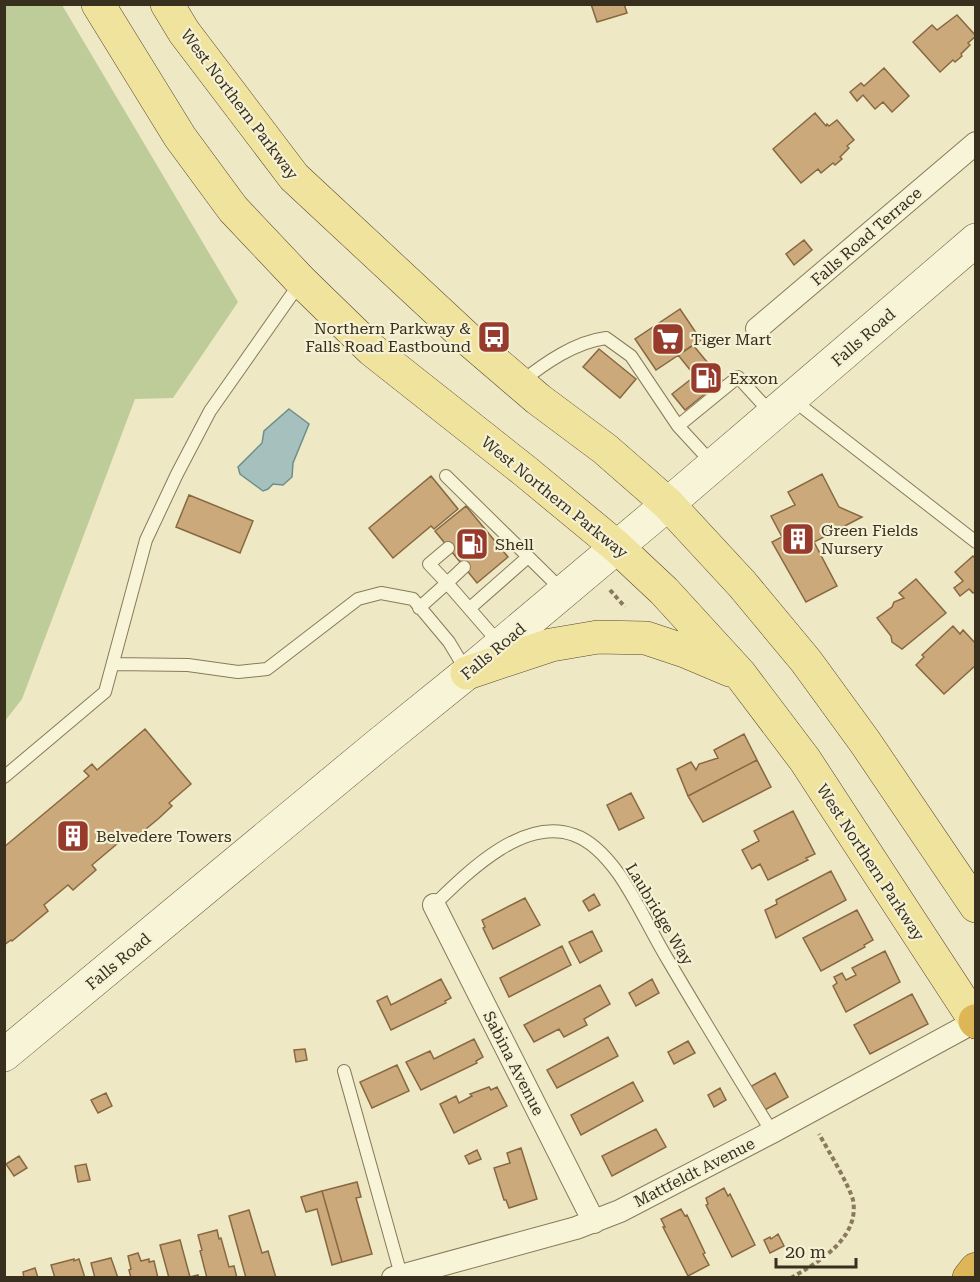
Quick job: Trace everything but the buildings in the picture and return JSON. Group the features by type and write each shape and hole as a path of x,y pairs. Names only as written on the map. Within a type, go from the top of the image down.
{"highway":[{"path":"969,1278 975,1269"}],"main road":[{"name":"West Northern Parkway","path":"98,4 180,137 233,209 301,281 372,350 617,547 664,591 740,674 805,760 975,1022"},
{"name":"West Northern Parkway","path":"167,4 184,32 294,177 468,339 605,449 668,504 742,584 806,661 865,742 975,906"},
{"name":"Falls Road","path":"4,1055 501,645 975,240"},
{"path":"467,673 551,645 598,637 646,638 685,651 740,674"}],"street":[{"name":"Falls Road Terrace","path":"758,329 975,142"},
{"name":"Sabina Avenue","path":"434,905 594,1222"},
{"name":"Mattfeldt Avenue","path":"397,1276 594,1222 772,1132 975,1022"}],"lane":[{"path":"4,777 105,692 146,540 177,474 210,411 301,281"},
{"path":"520,383 541,367 584,343 606,338 631,356 678,426 714,465"},
{"path":"678,426 738,377 975,542"},
{"path":"446,477 499,537 528,557 563,592"},
{"path":"448,548 429,564 501,645"},
{"path":"470,608 528,557"},
{"path":"419,608 464,567"},
{"path":"114,664 188,665 238,672 267,669 358,599 381,593 413,599 449,642 467,673"},
{"name":"Laubridge Way","path":"434,905 464,875 509,844 526,837 540,832 573,834 593,844 618,873 772,1132"},
{"path":"344,1071 397,1276"}],"path":[{"path":"791,1278 827,1255 848,1233 854,1217 852,1198 808,1112"}],"green space":[{"path":"5,4 62,5 238,302 173,398 135,399 22,699 5,721"}],"water":[{"path":"289,409 309,424 293,463 292,477 283,485 273,484 263,491 240,474 238,467 262,443 264,431"}],"place":[{"name":"Northern Parkway & Falls Road Eastbound","path":"494,337"},
{"name":"Tiger Mart","path":"668,339"},
{"name":"Exxon","path":"706,378"},
{"name":"Green Fields Nursery","path":"798,539"},
{"name":"Shell","path":"472,544"},
{"name":"Belvedere Towers","path":"73,836"}]}
